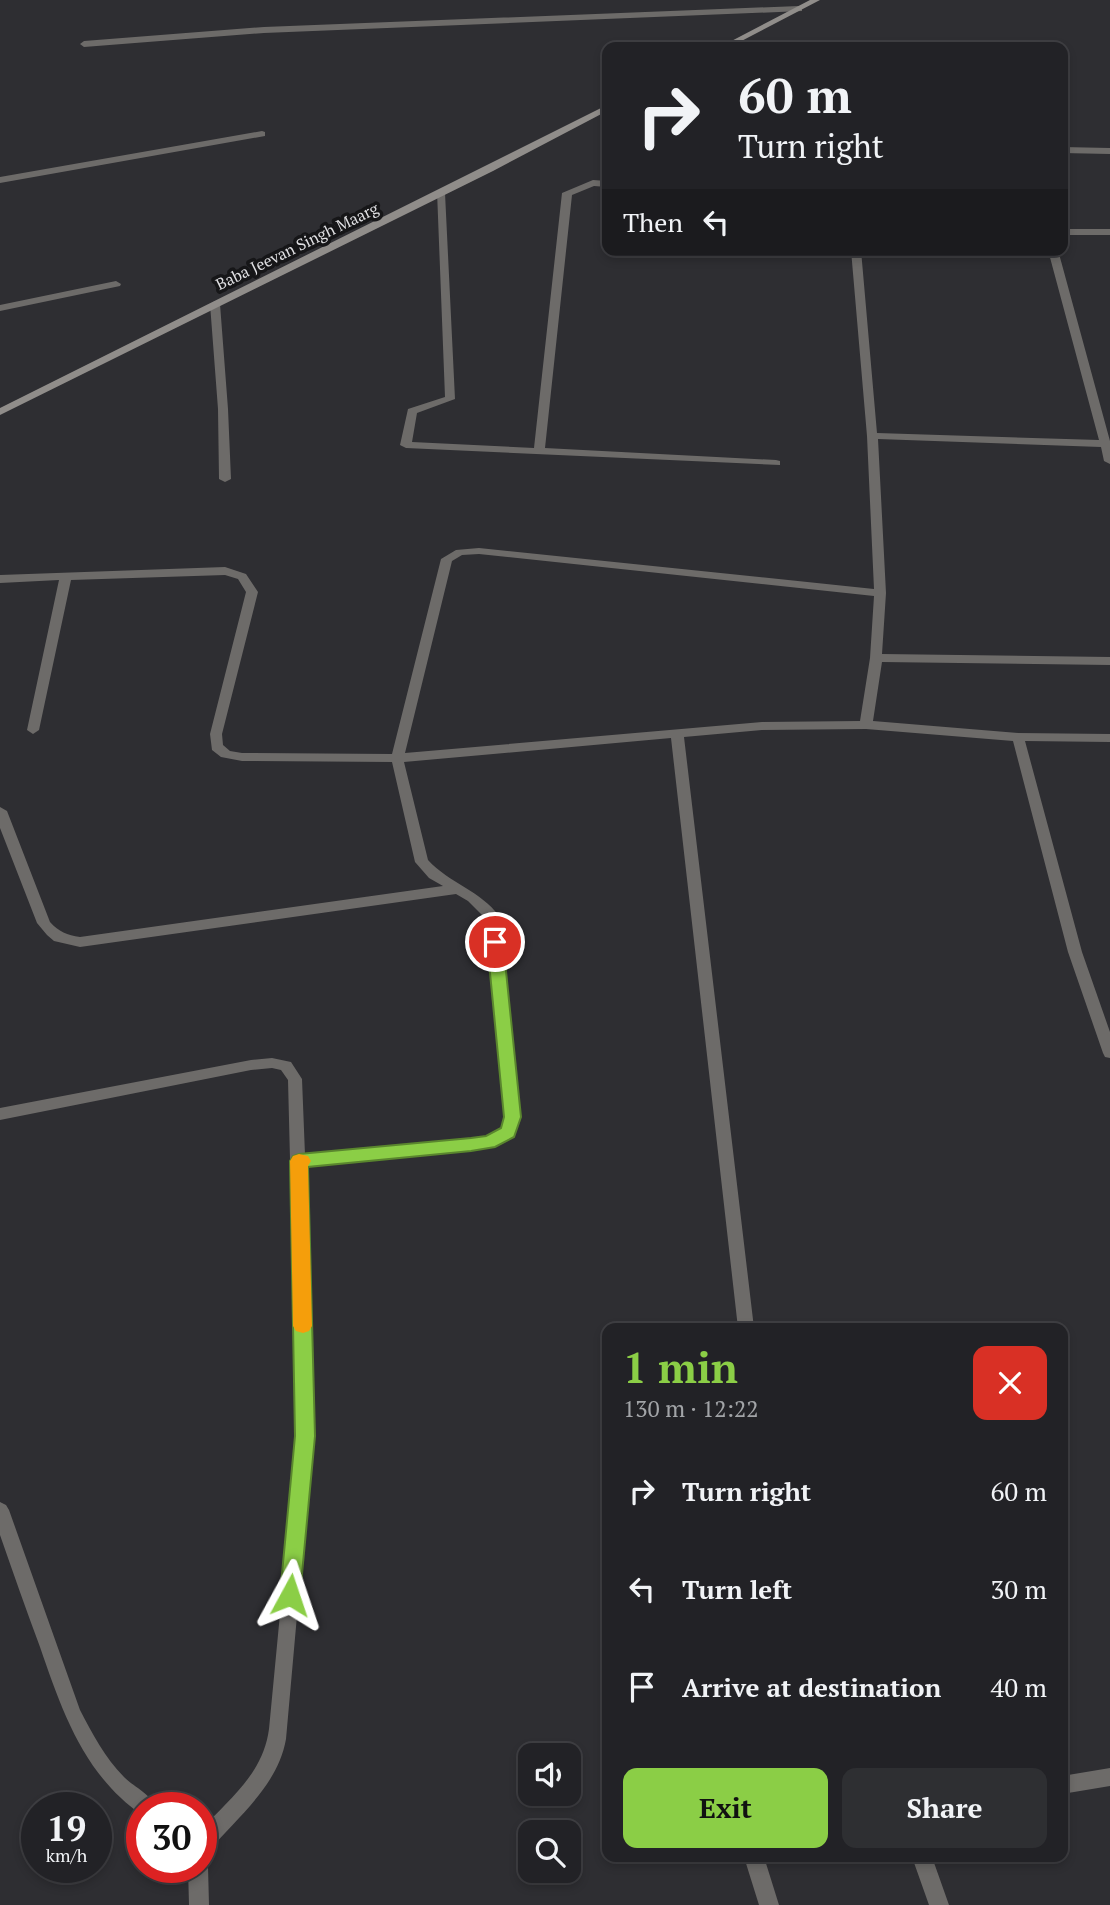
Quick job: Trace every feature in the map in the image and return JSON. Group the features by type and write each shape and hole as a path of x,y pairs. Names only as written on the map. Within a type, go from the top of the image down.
{"street":[{"path":"734,42 816,0"},
{"path":"84,44 241,31 497,18 799,9"},
{"name":"Baba Jeevan Singh Maarg","path":"0,412 602,111"},
{"path":"0,180 262,134"},
{"path":"1068,150 1110,151"},
{"path":"539,451 567,193 593,183 602,184"},
{"path":"440,193 450,399 412,411 406,445 776,463"},
{"path":"1068,232 1110,232"},
{"path":"857,256 872,436 880,593 876,658 866,725"},
{"path":"1055,256 1108,444 1110,461"},
{"path":"0,308 116,284"},
{"path":"215,304 225,479"},
{"path":"872,436 1108,444"},
{"path":"299,1161 489,1142 508,1132 513,1117 492,916 473,898 434,875 422,862 397,758 447,559 460,552 479,551 880,593"},
{"path":"0,579 225,571 241,575 248,581 252,592 216,734 217,747 226,754 242,757 397,758 762,726 866,725 1018,737 1110,738"},
{"path":"33,730 66,577"},
{"path":"876,658 1110,661"},
{"path":"677,733 745,1323"},
{"path":"1018,737 1075,952 1110,1053"},
{"path":"0,811 44,923 52,935 63,940 80,942 458,889"},
{"path":"0,1114 272,1063 286,1066 295,1079 305,1436 278,1728 274,1754 256,1785 217,1825"},
{"path":"0,1510 72,1713 90,1747 116,1782 128,1792"},
{"path":"1068,1784 1110,1777"},
{"path":"756,1862 769,1905"},
{"path":"924,1862 939,1905"},
{"path":"198,1883 199,1905"}],"slow traffic":[{"path":"302,1161 299,1161 303,1326"}],"route":[{"path":"290,1595 305,1436 299,1161 471,1145 489,1142 508,1132 513,1117 495,942"}]}
